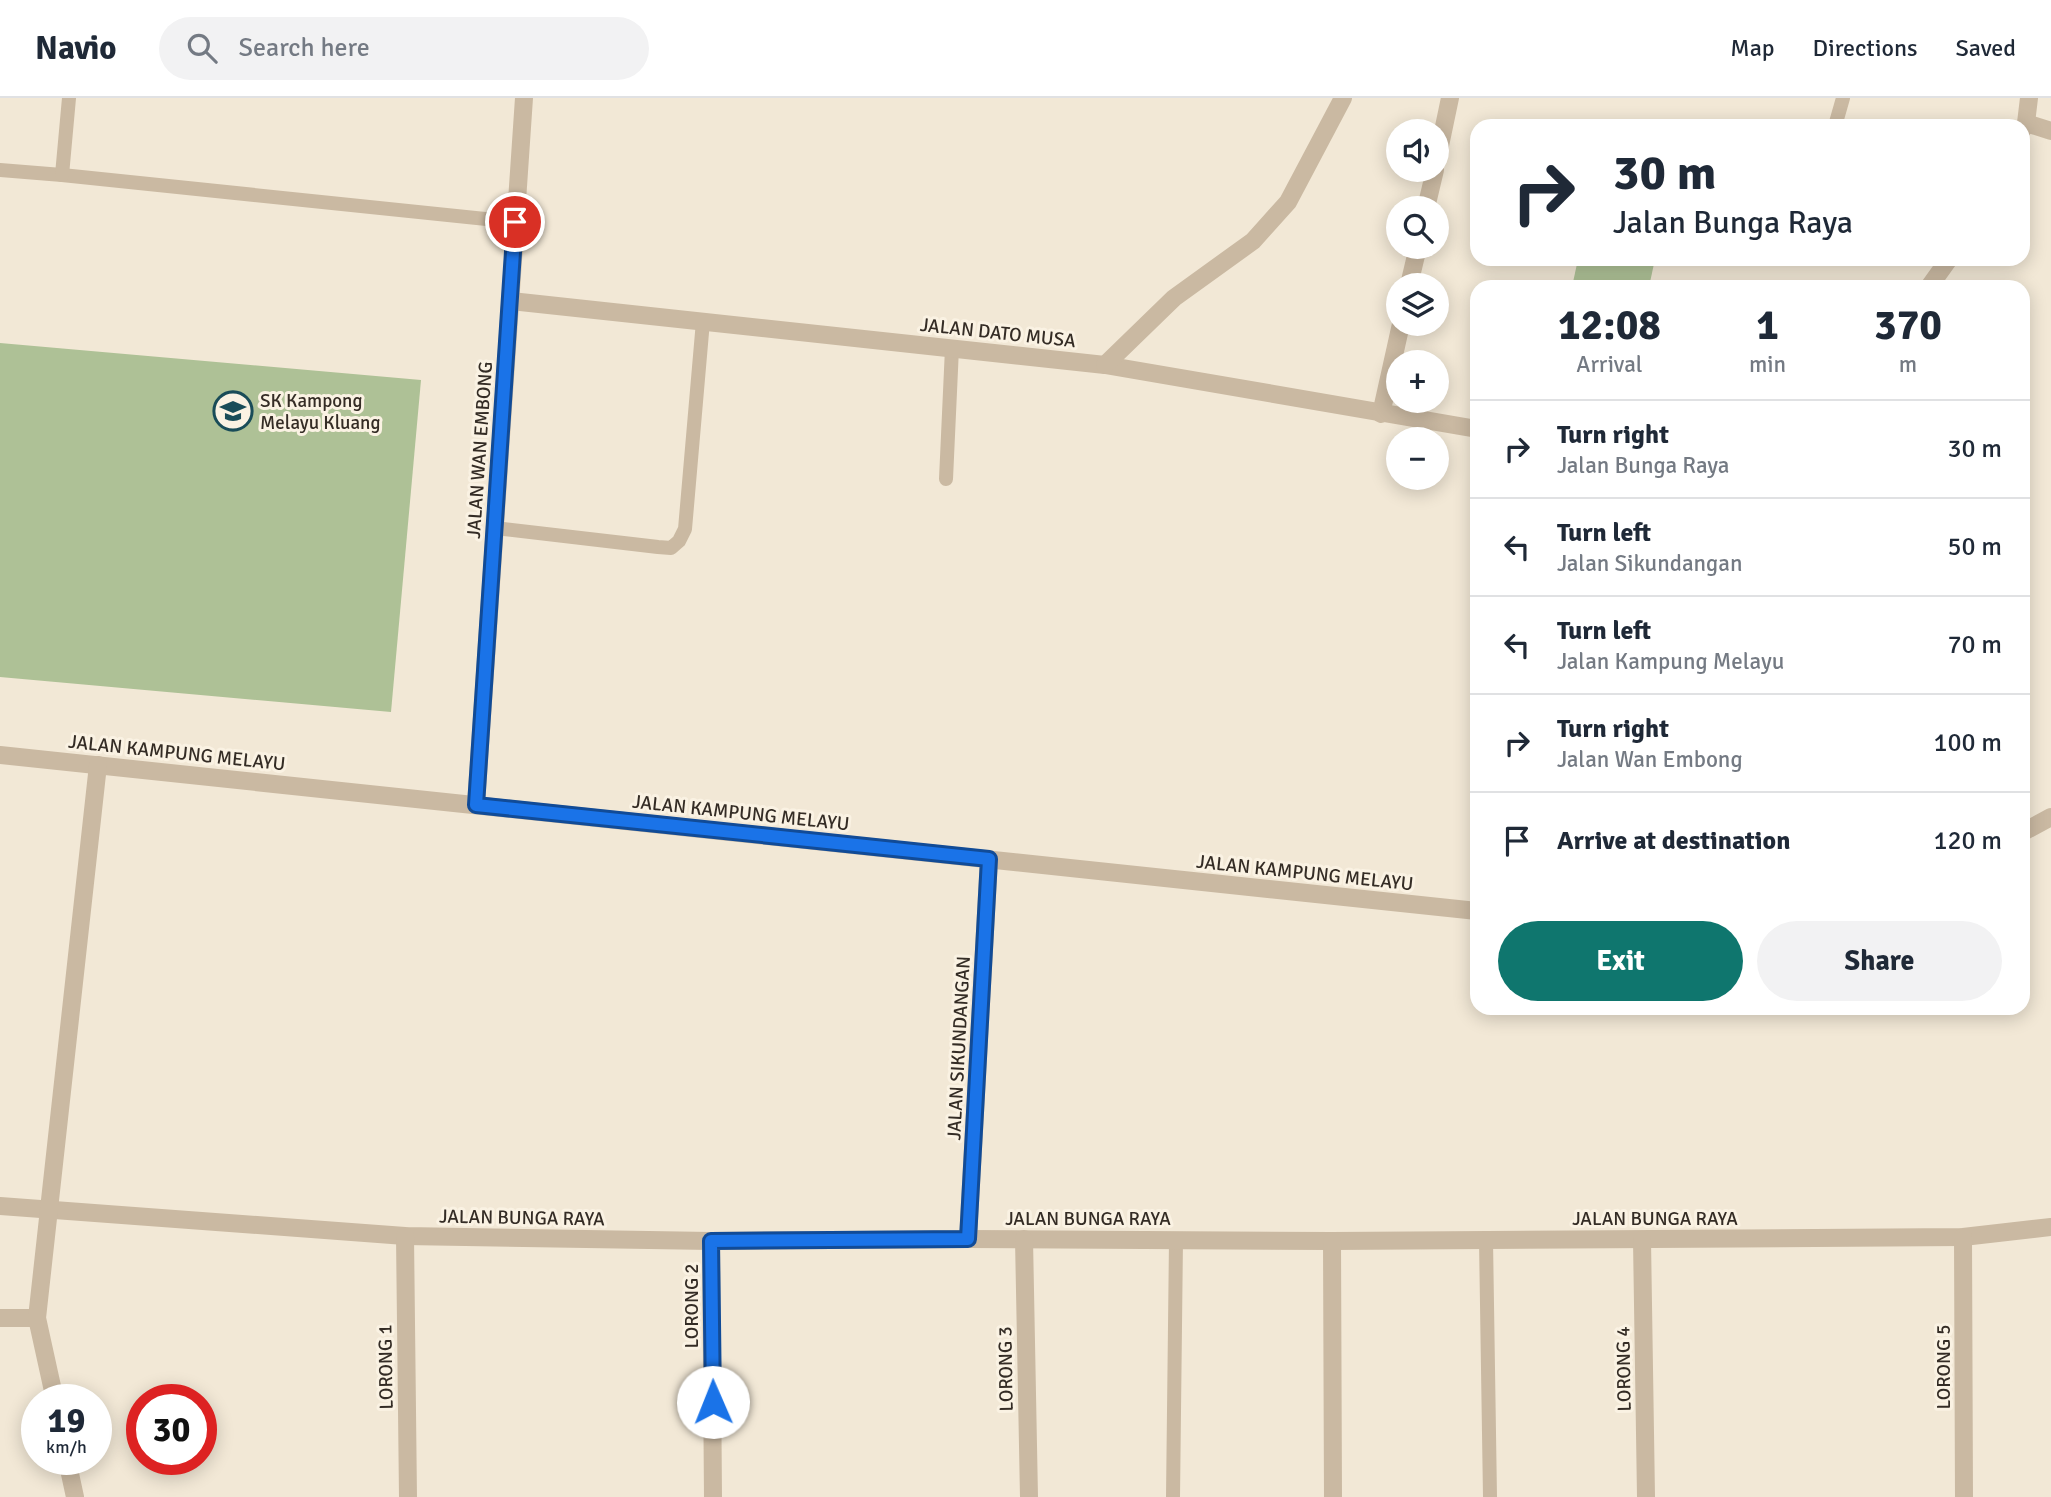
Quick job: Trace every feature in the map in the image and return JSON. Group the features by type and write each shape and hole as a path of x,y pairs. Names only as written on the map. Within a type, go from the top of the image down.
{"street":[{"name":"JALAN WAN EMBONG","path":"476,805 524,98"},
{"path":"1105,365 1174,298 1253,241 1288,202 1343,98"},
{"path":"1446,119 1450,98"},
{"path":"2025,119 2029,98"},
{"path":"2030,127 2051,131"},
{"name":"JALAN DATO MUSA","path":"510,300 1105,365 1470,428"},
{"path":"1381,414 1398,336"},
{"name":"JALAN KAMPUNG MELAYU","path":"0,755 1470,910"},
{"path":"51,1384 37,1318 98,765"},
{"path":"2030,828 2051,817"},
{"name":"JALAN SIKUNDANGAN","path":"968,1239 989,859"},
{"name":"JALAN BUNGA RAYA","path":"0,1206 405,1236 711,1241 1963,1237 2051,1227"},
{"name":"LORONG 1","path":"405,1236 408,1497"},
{"name":"LORONG 5","path":"1963,1237 1965,1497"},
{"name":"LORONG 3","path":"1024,1239 1029,1497"},
{"name":"LORONG 4","path":"1642,1240 1646,1497"},
{"name":"LORONG 2","path":"711,1241 713,1497"},
{"path":"1332,1241 1333,1497"},
{"path":"0,1318 37,1318"},
{"path":"70,1475 75,1497"}],"lane":[{"path":"62,175 69,98"},
{"path":"1837,119 1843,98"},
{"path":"0,170 515,222"},
{"path":"495,528 671,548 679,541 685,529 703,321"},
{"path":"946,479 952,348"},
{"path":"1173,1497 1176,1240"},
{"path":"1486,1240 1490,1497"}],"green space":[{"path":"1576,266 1654,266 1650,280 1574,280"},
{"path":"0,343 421,380 391,712 0,677"}],"place":[{"name":"SK Kampong Melayu Kluang","path":"233,411"}],"route":[{"path":"515,222 476,805 989,859 968,1239 711,1241 713,1402"}]}
